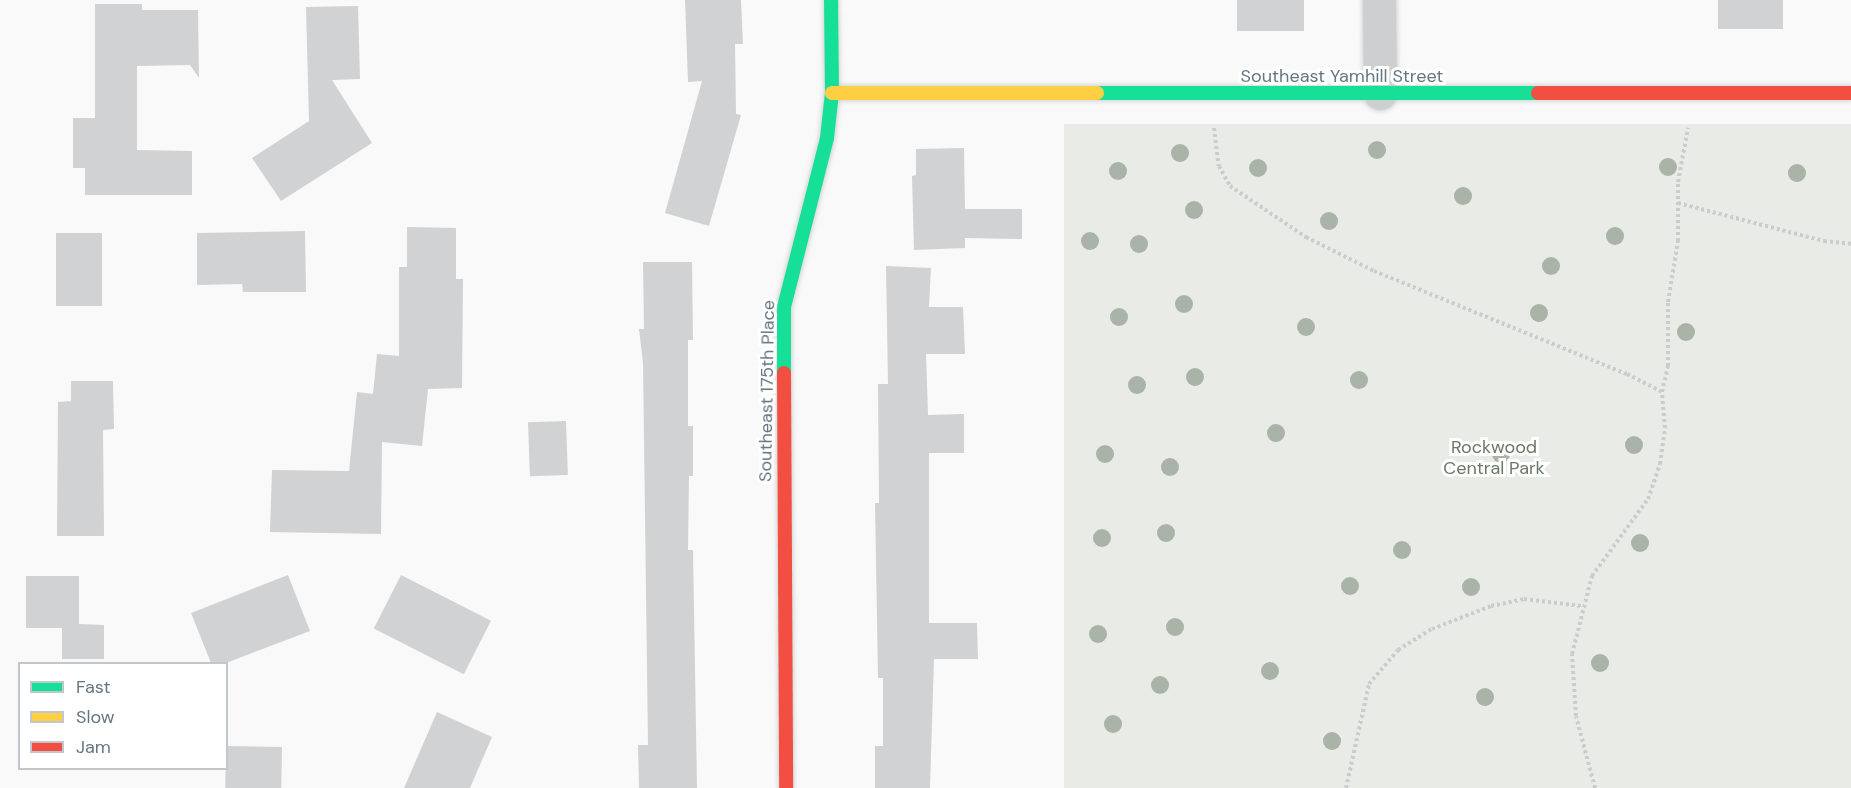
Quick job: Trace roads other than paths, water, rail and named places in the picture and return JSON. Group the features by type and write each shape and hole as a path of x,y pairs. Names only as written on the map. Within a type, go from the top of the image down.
{"street":[{"name":"Southeast 175th Place","path":"786,788 784,308 789,274 815,193 832,93 831,0"},
{"path":"1379,0 1380,93"},
{"name":"Southeast Yamhill Street","path":"832,93 1851,93"}],"park label":[{"name":"Rockwood Central Park","path":"1494,458"}]}
